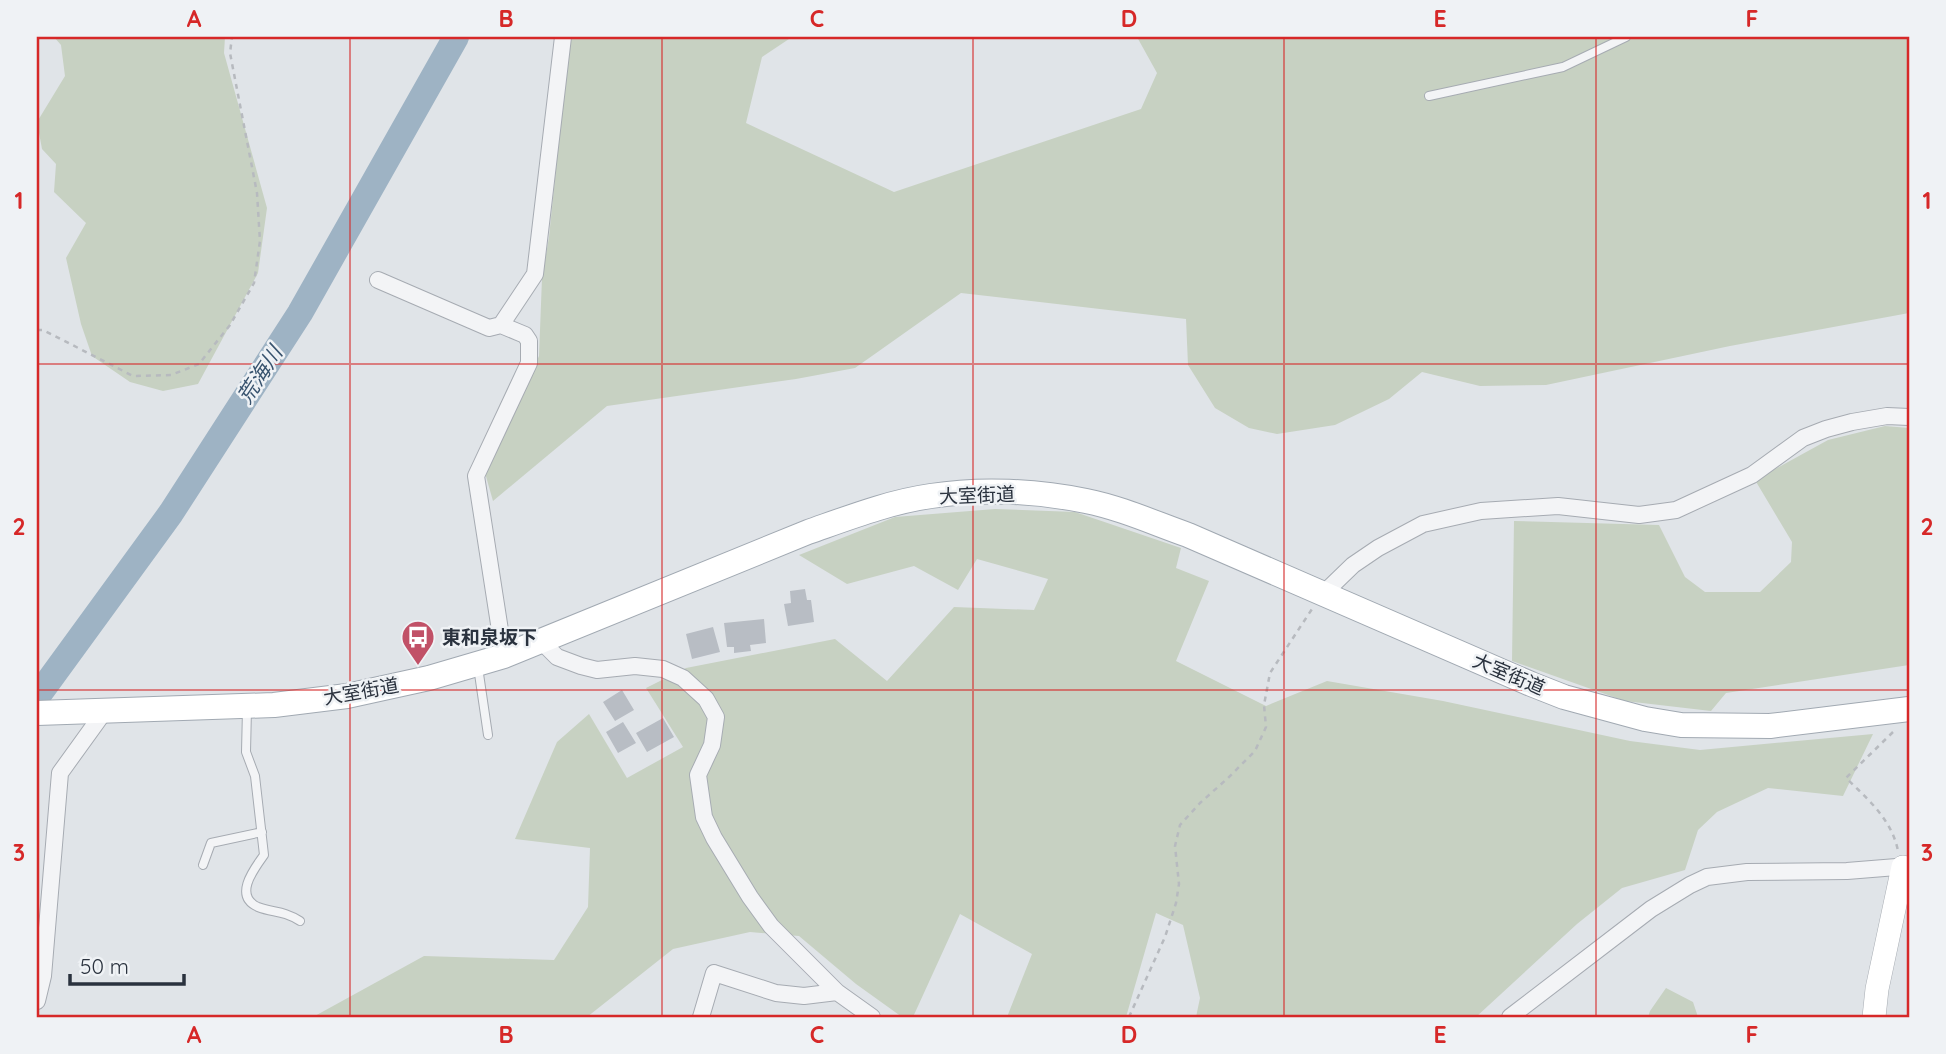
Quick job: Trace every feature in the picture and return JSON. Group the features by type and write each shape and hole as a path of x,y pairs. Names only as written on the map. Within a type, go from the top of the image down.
{"main road":[{"name":"大室街道","path":"37,713 274,705 347,696 418,681 504,656 808,532 852,517 931,496 975,492 1022,493 1087,501 1127,513 1188,536 1564,697 1645,719 1681,725 1770,726 1909,709"}],"street":[{"path":"501,325 535,274 563,37"},
{"path":"378,279 489,328 501,325 525,335 529,341 529,363 476,476 504,656"},
{"path":"1322,594 1353,565 1423,524 1481,511 1558,506 1639,515 1676,510 1752,475 1803,438 1852,422 1887,416 1909,417"},
{"path":"541,641 557,657 597,670 635,666 663,669 683,678 705,699 716,717 712,746 698,775 704,817 714,838 771,926 837,992 872,1017"},
{"path":"37,1000 43,976 60,773 104,712"},
{"path":"1510,1017 1651,909 1707,877 1747,872 1847,871 1906,867 1877,989 1874,1017"},
{"path":"701,1017 714,973 776,993 804,996 837,992"}],"lane":[{"path":"1429,96 1563,67 1626,37"},
{"path":"478,664 488,735"},
{"path":"247,706 246,752 255,776 264,855 249,876 246,893 250,901 258,907 288,913 300,921"},
{"path":"204,865 211,843 262,832"}],"path":[{"path":"37,330 43,330 133,376 171,375 199,364 230,325 254,283 260,241 257,193 230,53 232,37"},
{"path":"1129,1017 1165,937 1176,903 1179,884 1175,846 1180,825 1255,751 1266,727 1264,705 1270,673 1322,594"},
{"path":"1895,730 1846,778 1880,812 1893,834 1898,859 1906,867"}],"green space":[{"path":"54,37 225,37 224,53 267,208 258,273 198,384 163,391 130,382 92,356 81,324 66,258 86,223 54,192 56,164 42,149 37,122 65,76 61,45"},
{"path":"572,37 792,37 762,57 746,123 894,192 1141,109 1157,73 1137,37 1909,37 1909,313 1730,346 1546,385 1480,386 1422,372 1389,399 1335,425 1277,434 1249,428 1215,408 1188,365 1186,319 961,293 855,368 607,406 493,501 485,473 539,356 542,278 549,237 568,51"},
{"path":"1885,426 1909,428 1909,665 1726,693 1711,711 1625,701 1512,661 1514,521 1659,525 1685,577 1705,592 1760,592 1791,562 1792,542 1755,480 1828,440"},
{"path":"995,509 1075,512 1181,548 1176,568 1209,581 1176,661 1266,706 1327,681 1443,701 1630,741 1700,750 1873,734 1843,796 1768,788 1717,812 1698,830 1685,870 1622,888 1577,924 1476,1017 1196,1017 1200,998 1183,925 1156,913 1126,1017 1007,1017 1032,954 960,914 913,1017 902,1017 856,984 799,936 750,932 673,949 587,1017 313,1017 424,956 554,960 588,907 590,848 515,839 557,742 589,714 627,778 683,747 646,688 686,668 835,639 887,681 954,607 1034,610 1048,579 977,559 958,590 914,566 847,584 799,555 895,517"},
{"path":"1666,988 1693,1002 1698,1017 1648,1017"}],"building":[{"path":"805,589 807,600 811,600 814,622 788,626 784,604 791,603 790,591"},
{"path":"764,619 766,643 750,645 751,651 734,653 734,647 727,647 724,623"},
{"path":"713,627 720,652 692,659 686,634"},
{"path":"622,690 634,710 615,721 603,702"},
{"path":"663,718 674,737 647,752 636,733"},
{"path":"623,722 636,743 618,753 606,732"}],"waterway":[{"name":"荒海川","path":"37,697 171,513 300,313 456,37"}],"place":[{"name":"東和泉坂下","path":"418,667"}]}
